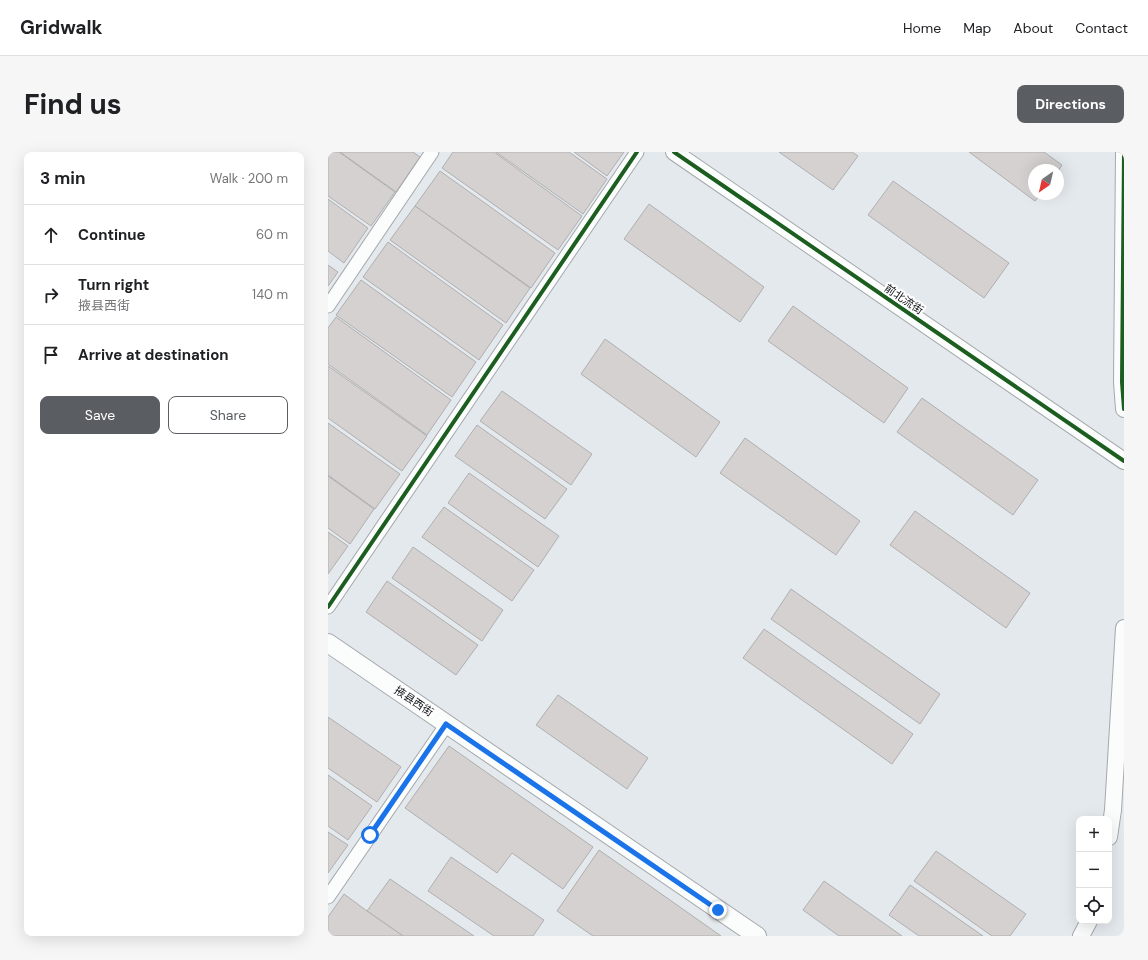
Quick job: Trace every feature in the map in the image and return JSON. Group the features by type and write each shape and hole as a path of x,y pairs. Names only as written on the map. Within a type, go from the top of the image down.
{"main road":[{"name":"掖县西街","path":"328,643 757,936"}],"street":[{"path":"328,306 432,152"},
{"path":"328,607 637,152"},
{"name":"前北流街","path":"674,152 1124,461"},
{"path":"1124,152 1122,382 1124,409"},
{"path":"1112,817 1124,628"},
{"path":"328,897 446,724"},
{"path":"1082,936 1088,924"}],"building":[{"path":"328,152 339,152 395,192 371,226 328,196"},
{"path":"340,152 413,152 420,157 396,192"},
{"path":"453,152 494,152 582,216 558,250 442,168"},
{"path":"496,152 569,152 607,179 583,214"},
{"path":"574,152 624,152 607,176"},
{"path":"779,152 852,152 858,156 833,190"},
{"path":"969,152 1044,152 1061,164 1028,164 1028,196"},
{"path":"440,171 555,253 531,288 415,206"},
{"path":"893,181 1009,263 984,298 868,215"},
{"path":"328,199 368,228 344,263 328,251"},
{"path":"649,204 764,287 740,322 624,239"},
{"path":"415,206 530,288 506,323 390,240"},
{"path":"388,242 503,325 479,360 363,277"},
{"path":"328,265 338,272 328,286"},
{"path":"361,280 476,362 452,397 336,315"},
{"path":"793,306 908,388 884,423 768,341"},
{"path":"336,317 451,400 427,435 328,364 328,328"},
{"path":"605,339 720,422 696,457 581,374"},
{"path":"328,366 427,436 402,471 328,418"},
{"path":"502,391 592,454 571,485 480,421"},
{"path":"922,398 1038,480 1013,515 897,432"},
{"path":"328,423 400,474 375,509 328,475"},
{"path":"477,425 567,489 545,519 455,456"},
{"path":"745,438 860,521 836,555 720,473"},
{"path":"469,473 559,536 538,567 448,503"},
{"path":"328,476 374,509 350,544 328,528"},
{"path":"444,507 534,570 512,601 422,537"},
{"path":"915,511 1030,593 1006,628 890,545"},
{"path":"328,532 348,546 328,574"},
{"path":"413,547 503,610 482,641 392,578"},
{"path":"387,581 478,645 456,675 366,612"},
{"path":"791,589 940,694 920,724 771,619"},
{"path":"764,629 913,734 892,764 743,658"},
{"path":"558,695 648,758 627,789 536,725"},
{"path":"328,717 401,767 377,802 328,768"},
{"path":"449,746 593,847 563,889 512,853 497,873 405,808"},
{"path":"328,775 372,806 348,840 328,826"},
{"path":"328,832 348,845 328,873"},
{"path":"599,850 721,936 593,936 557,911"},
{"path":"936,851 1026,914 1010,936 992,936 914,881"},
{"path":"451,857 544,920 533,936 494,936 428,891"},
{"path":"390,879 474,936 403,936 367,911"},
{"path":"824,881 902,936 839,936 803,910"},
{"path":"910,885 983,936 919,936 889,915"},
{"path":"344,894 403,936 330,936 328,934 328,917"}],"cycle path":[{"path":"328,607 637,152"},
{"path":"674,152 1124,461"},
{"path":"1124,152 1122,382 1124,409"}],"route":[{"path":"370,835 446,724 718,910"}]}
